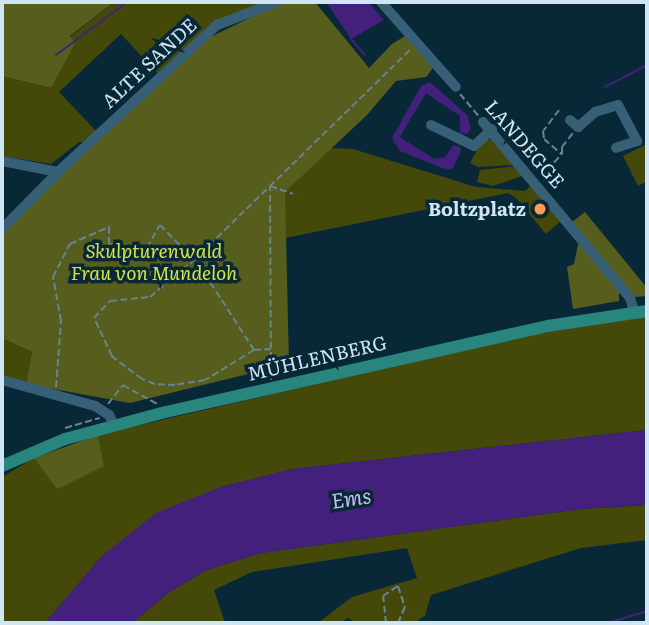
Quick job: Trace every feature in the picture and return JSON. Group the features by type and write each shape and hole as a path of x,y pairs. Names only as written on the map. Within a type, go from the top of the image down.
{"main road":[{"name":"MÜHLENBERG","path":"2,466 111,420 166,412 548,326 641,312"}],"street":[{"name":"ALTE SANDE","path":"2,229 58,172 217,25 277,2"},
{"path":"381,2 456,87"},
{"path":"574,124 595,112 618,105 637,141 616,148"},
{"path":"431,125 474,146 487,125"},
{"name":"LANDEGGE","path":"487,125 641,312"},
{"path":"2,161 58,172"},
{"path":"2,380 95,406 111,420"}],"path":[{"path":"271,349 254,350 205,380 175,385 155,384 142,379 112,356 94,318 110,301 150,297 194,260 419,42"},
{"name":"LANDEGGE","path":"456,87 487,125"},
{"path":"559,110 542,131 544,139 562,154"},
{"path":"525,169 547,170 562,154 562,147 574,124"},
{"path":"270,186 293,194"},
{"path":"270,186 271,382"},
{"path":"55,395 61,321 53,277 70,244 109,227 109,244 146,248 160,225 194,260 254,350"},
{"path":"109,403 123,384 166,412"},
{"path":"63,429 111,420"},
{"path":"386,623 383,596 398,586 405,607 398,623"}],"green space":[{"path":"2,2 114,2 70,36 75,43 51,88 2,76"},
{"path":"114,2 266,2 211,25 159,75 121,34 59,92 98,133 87,142 79,142 51,164 2,156 2,76 51,88 70,37"},
{"name":"Skulpturenwald Frau von Mundeloh","path":"283,2 315,2 369,68 392,44 405,36 433,68 426,77 396,81 367,115 285,192 289,364 130,403 26,384 32,352 2,338 2,231 200,42"},
{"path":"493,139 517,165 478,167 470,163 478,148 486,140"},
{"path":"647,144 647,181 638,186 623,156"},
{"path":"329,148 353,149 476,187 525,191 533,184 563,219 546,234 516,198 508,193 285,238 285,192"},
{"path":"518,166 525,175 493,186 477,182 480,170"},
{"path":"585,212 647,288 647,296 635,297 630,293 572,222"},
{"path":"579,240 619,290 619,301 573,309 567,267 574,264"},
{"path":"647,316 647,430 292,469 221,487 102,556 45,623 2,623 2,477 34,458 104,466 98,435 507,339"},
{"path":"2,338 32,352 26,384 2,378"},
{"path":"98,435 104,466 57,489 34,458"},
{"path":"647,505 647,540 581,548 431,595 425,616 413,623 356,623 349,618 337,623 318,623 352,597 417,578 407,548 252,572 214,590 225,623 132,623 168,593 206,570 261,553 581,509"}],"water":[{"path":"326,2 368,2 384,20 351,39"},
{"path":"430,82 467,115 471,129 467,134 460,133 460,116 426,93 400,137 434,159 445,157 453,145 460,147 461,151 453,168 447,170 400,151 392,138 421,86"},
{"name":"Ems","path":"647,430 647,505 581,509 261,553 206,570 168,593 132,623 45,623 102,556 156,513 221,487 292,469"}],"waterway":[{"path":"56,55 127,2"},
{"path":"351,39 365,55"},
{"path":"605,87 647,65"},
{"path":"608,623 647,611"}],"place":[{"name":"Boltzplatz","path":"540,209"}]}
